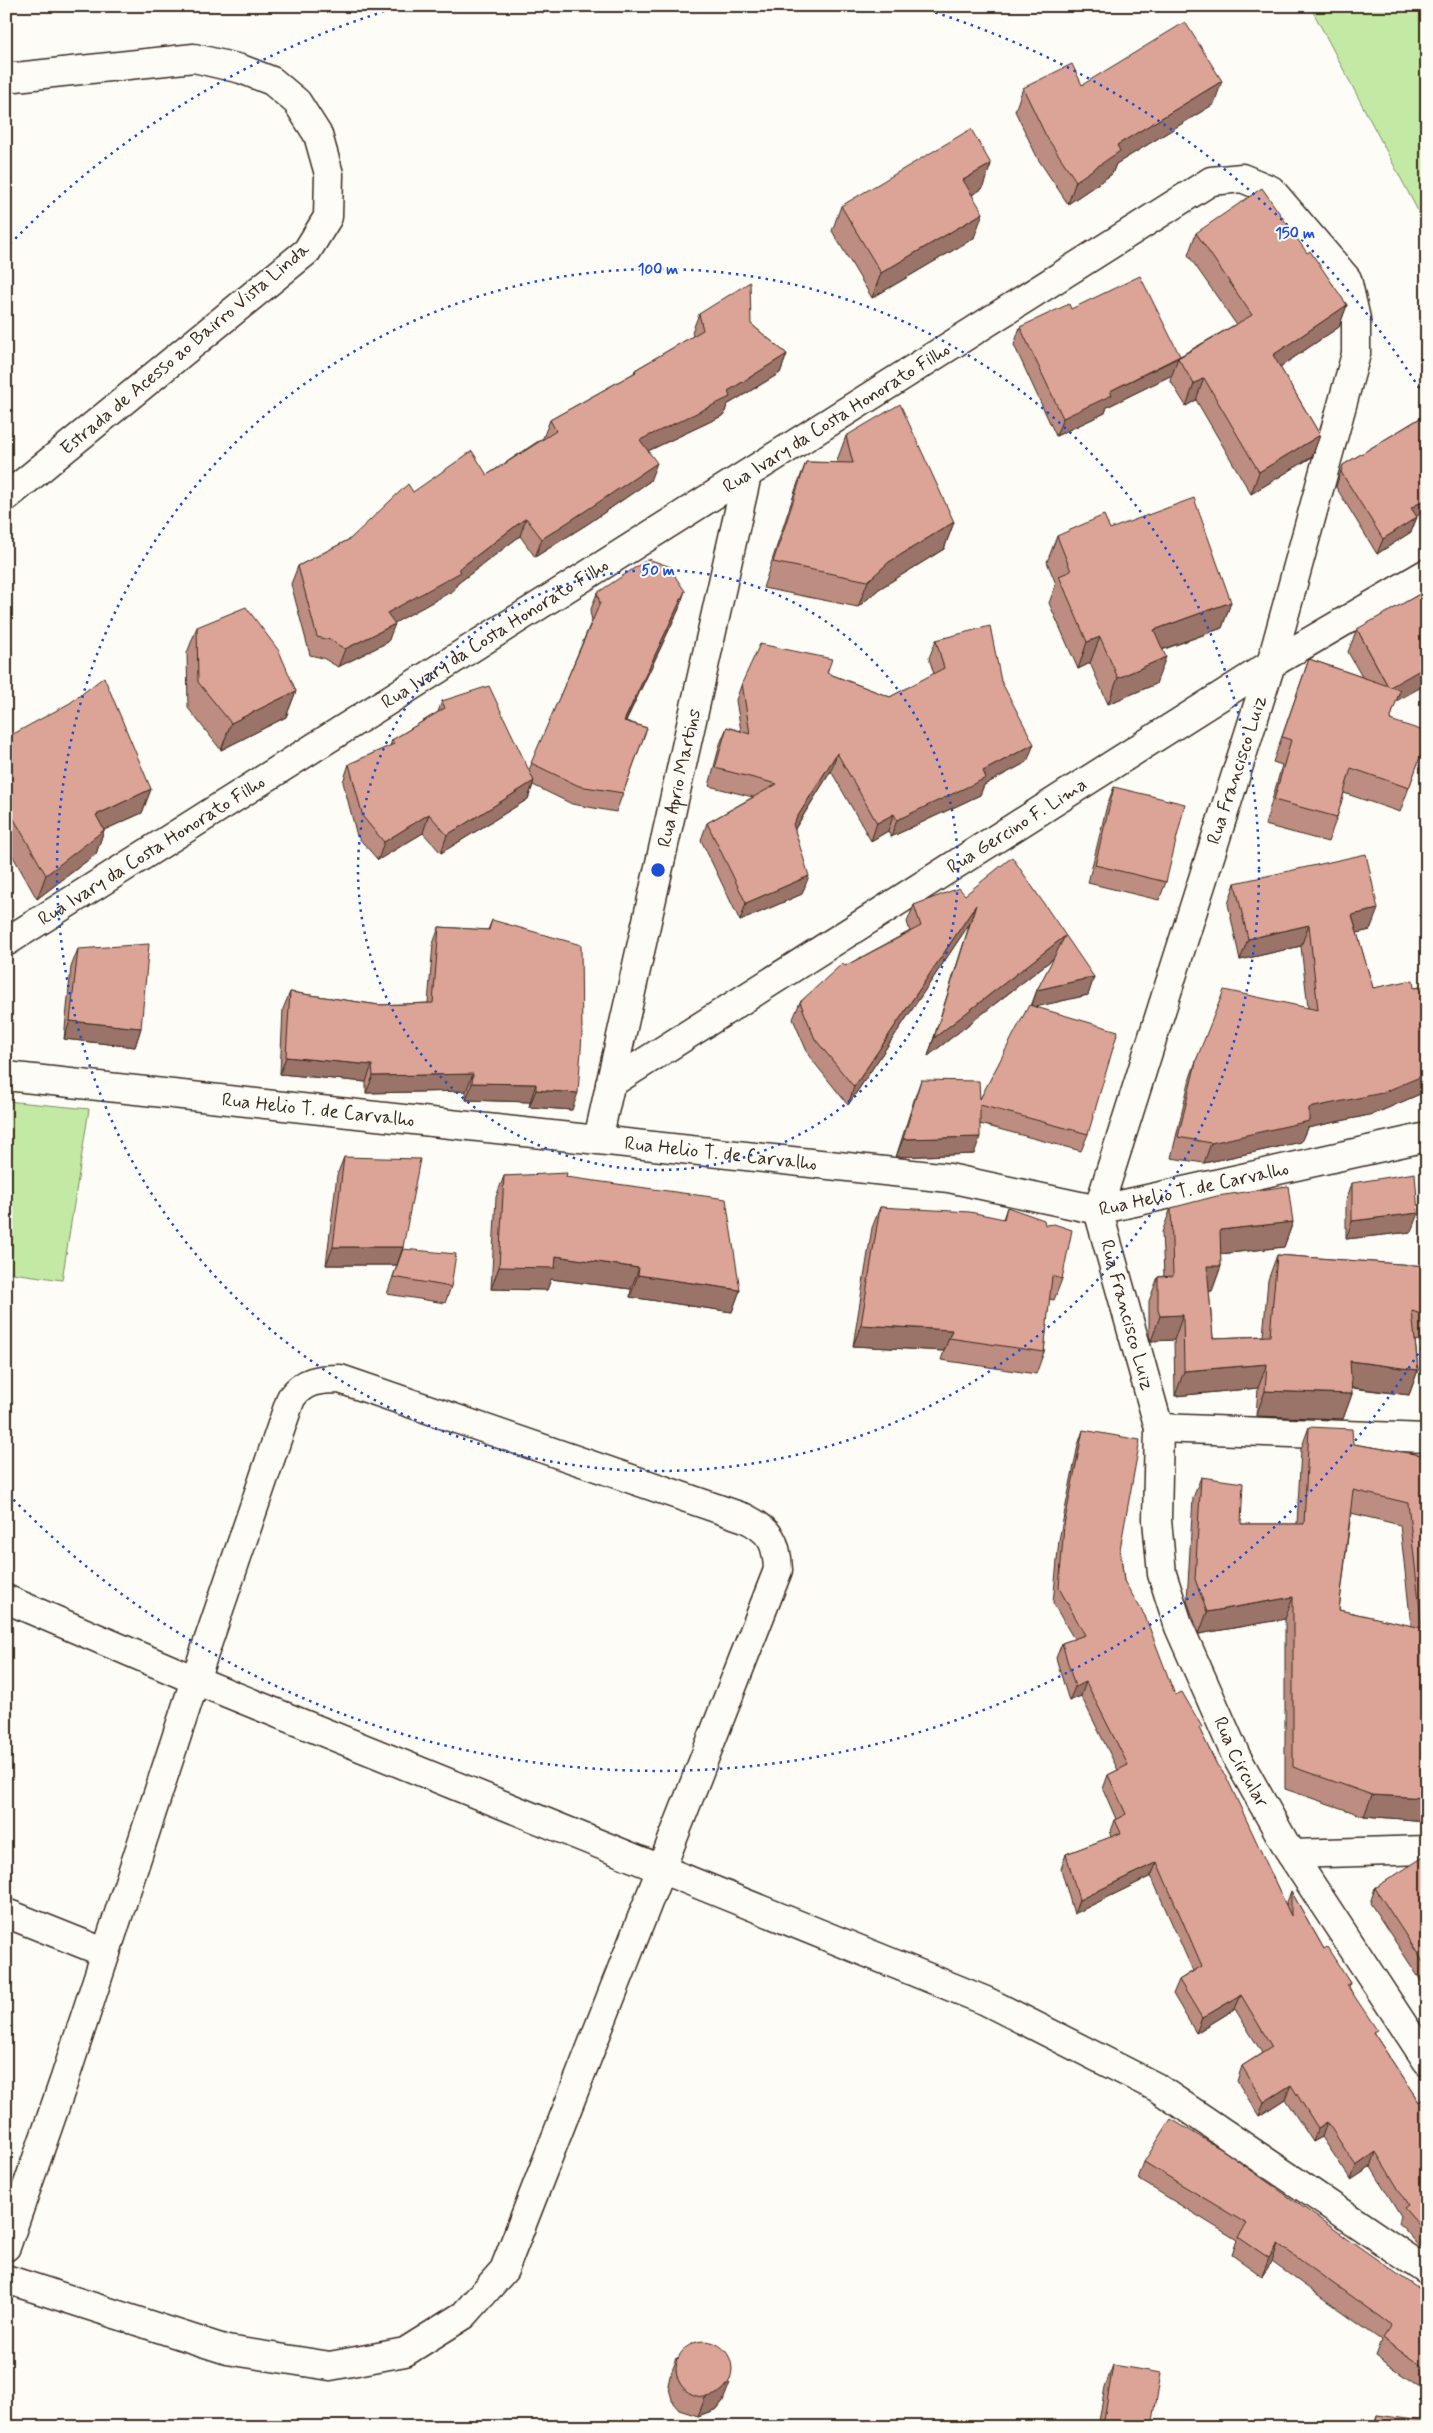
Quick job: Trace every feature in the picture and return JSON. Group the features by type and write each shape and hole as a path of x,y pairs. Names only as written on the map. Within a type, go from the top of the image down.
{"street":[{"name":"Estrada de Acesso ao Bairro Vista Linda","path":"6,78 194,58 241,69 272,81 297,102 318,135 329,174 328,217 307,251 6,497"},
{"name":"Rua Francisco Luiz","path":"1160,1428 1098,1210 1271,664 1356,354 1356,320 1347,279 1271,190 1242,178 1211,181"},
{"name":"Rua Ivary da Costa Honorato Filho","path":"6,942 1211,181"},
{"name":"Rua Aprio Martins","path":"598,1139 747,475"},
{"name":"Rua Gercino F. Lima","path":"610,1084 1271,664 1427,573"},
{"name":"Rua Helio T. de Carvalho","path":"6,1076 949,1178 1098,1210 1427,1137"},
{"path":"6,2247 66,2078 195,1680 291,1398 298,1388 314,1380 340,1379 745,1518 762,1527 778,1550 778,1570 504,2270 464,2315 405,2352 330,2366 228,2350 6,2279"},
{"path":"1160,1428 1427,1438"},
{"name":"Rua Circular","path":"1160,1428 1157,1520 1162,1574 1180,1627 1236,1756 1291,1854 1427,2061"},
{"path":"6,1599 195,1680 986,2001 1156,2087 1427,2271"},
{"path":"1291,1854 1427,1850"},
{"path":"6,1913 106,1953"}],"green space":[{"path":"1310,6 1427,6 1427,228"},
{"path":"6,1101 89,1109 62,1280 6,1272"}],"building":[{"path":"1185,22 1222,81 1117,145 1120,151 1076,181 1046,136 1023,88 1072,64 1082,85"},
{"path":"971,129 991,164 963,180 983,213 881,273 841,206"},
{"path":"1262,188 1307,253 1310,251 1347,305 1273,355 1320,435 1259,472 1204,378 1194,384 1178,358 1252,315 1196,233"},
{"path":"1140,276 1180,356 1110,391 1112,395 1063,418 1020,327 1069,304 1071,309"},
{"path":"750,282 751,324 787,354 728,391 730,397 640,440 657,463 542,539 526,518 459,569 461,572 387,613 395,624 345,649 330,640 317,637 298,566 350,539 408,484 413,492 472,451 487,475 556,431 550,420 636,372 635,370 703,330 699,314"},
{"path":"900,404 954,522 889,562 868,581 773,562 806,462 853,463 846,436"},
{"path":"1427,414 1427,498 1411,508 1417,517 1383,539 1341,472 1343,465"},
{"path":"1194,498 1231,602 1154,630 1166,657 1118,678 1100,637 1087,642 1059,576 1071,571 1057,536 1104,515 1110,529"},
{"path":"648,559 671,567 685,591 624,721 647,728 623,793 579,786 531,763 600,603 597,593"},
{"path":"1427,590 1427,666 1390,687 1357,629"},
{"path":"246,607 279,651 296,691 231,723 198,682 197,627"},
{"path":"990,626 1001,681 1034,744 983,771 986,778 897,820 894,814 877,823 837,753 793,824 809,876 746,903 707,823 777,784 715,768 727,727 750,734 742,683 760,644 832,659 827,673 890,697 944,668 936,640"},
{"path":"1309,659 1400,690 1390,720 1427,732 1427,738 1409,788 1351,768 1337,817 1274,800 1291,740 1282,737"},
{"path":"104,677 151,789 96,815 104,830 46,875 6,805 6,738 70,703"},
{"path":"489,686 534,781 447,835 429,814 384,842 363,817 349,764 394,744 392,740 445,708 442,701"},
{"path":"1114,787 1185,804 1166,882 1095,865"},
{"path":"1366,854 1378,909 1352,915 1373,988 1413,980 1414,988 1427,986 1427,1074 1382,1093 1309,1108 1309,1121 1211,1143 1178,1137 1197,1058 1224,990 1318,1010 1309,925 1248,939 1235,883"},
{"path":"1012,857 1094,977 1037,990 1065,936 934,1038 976,905 854,1087 815,1039 800,1002 843,963 845,966 921,926 914,905 959,888 965,895"},
{"path":"492,920 581,945 582,1035 578,1093 536,1090 536,1084 472,1083 473,1074 373,1076 372,1065 286,1057 290,992 379,1005 433,1003 439,927 489,930"},
{"path":"149,944 141,1028 70,1021 78,949"},
{"path":"1029,1005 1118,1031 1088,1134 980,1105 980,1137 903,1139 921,1080 979,1081 980,1099"},
{"path":"344,1157 420,1159 403,1247 333,1247"},
{"path":"567,1173 566,1177 726,1199 740,1290 638,1275 639,1268 556,1256 555,1268 499,1267 504,1176"},
{"path":"1415,1173 1418,1213 1352,1221 1352,1183"},
{"path":"1288,1186 1293,1222 1220,1230 1221,1266 1207,1266 1213,1338 1270,1336 1277,1255 1427,1266 1427,1316 1412,1311 1418,1370 1350,1361 1352,1394 1265,1391 1267,1364 1184,1371 1183,1315 1160,1316 1158,1310 1158,1277 1173,1276 1171,1208 1217,1196"},
{"path":"880,1207 970,1212 1004,1219 1007,1207 1044,1220 1045,1225 1054,1224 1072,1230 1062,1279 1052,1276 1044,1352 949,1338 952,1330 861,1325"},
{"path":"403,1249 456,1254 451,1287 393,1277"},
{"path":"1309,1427 1352,1429 1353,1444 1427,1456 1427,1798 1372,1795 1293,1767 1293,1597 1207,1612 1195,1579 1201,1477 1243,1483 1241,1524 1304,1524","holes":["1353,1490 1408,1503 1422,1628 1339,1610"]},
{"path":"1083,1430 1140,1440 1120,1549 1124,1581 1145,1616 1175,1695 1182,1692 1202,1727 1199,1728 1217,1765 1226,1776 1291,1916 1291,1891 1324,1949 1327,1947 1350,1983 1347,1985 1377,2030 1373,2032 1419,2102 1427,2096 1427,2234 1404,2208 1408,2205 1376,2152 1356,2166 1327,2122 1318,2128 1291,2085 1264,2102 1242,2066 1272,2047 1241,1995 1202,2018 1179,1980 1202,1966 1157,1862 1079,1900 1066,1854 1121,1833 1115,1820 1126,1814 1108,1775 1128,1765 1086,1682 1075,1687 1062,1643 1085,1635 1059,1588 1064,1525"},
{"path":"1427,1856 1427,1968 1375,1888"},
{"path":"1171,2119 1224,2151 1427,2295 1427,2370 1382,2338 1391,2325 1278,2244 1269,2258 1238,2237 1247,2224 1144,2162"},
{"path":"698,2341 710,2341 720,2345 728,2353 732,2369 728,2385 720,2393 710,2397 698,2397 688,2393 680,2385 676,2375 676,2363 680,2353 688,2345"},
{"path":"1113,2365 1161,2373 1152,2427 1103,2427"},
{"path":"1378,2415 1427,2422 1427,2427 1376,2427"},
{"path":"413,2423 422,2427 411,2427"}]}
